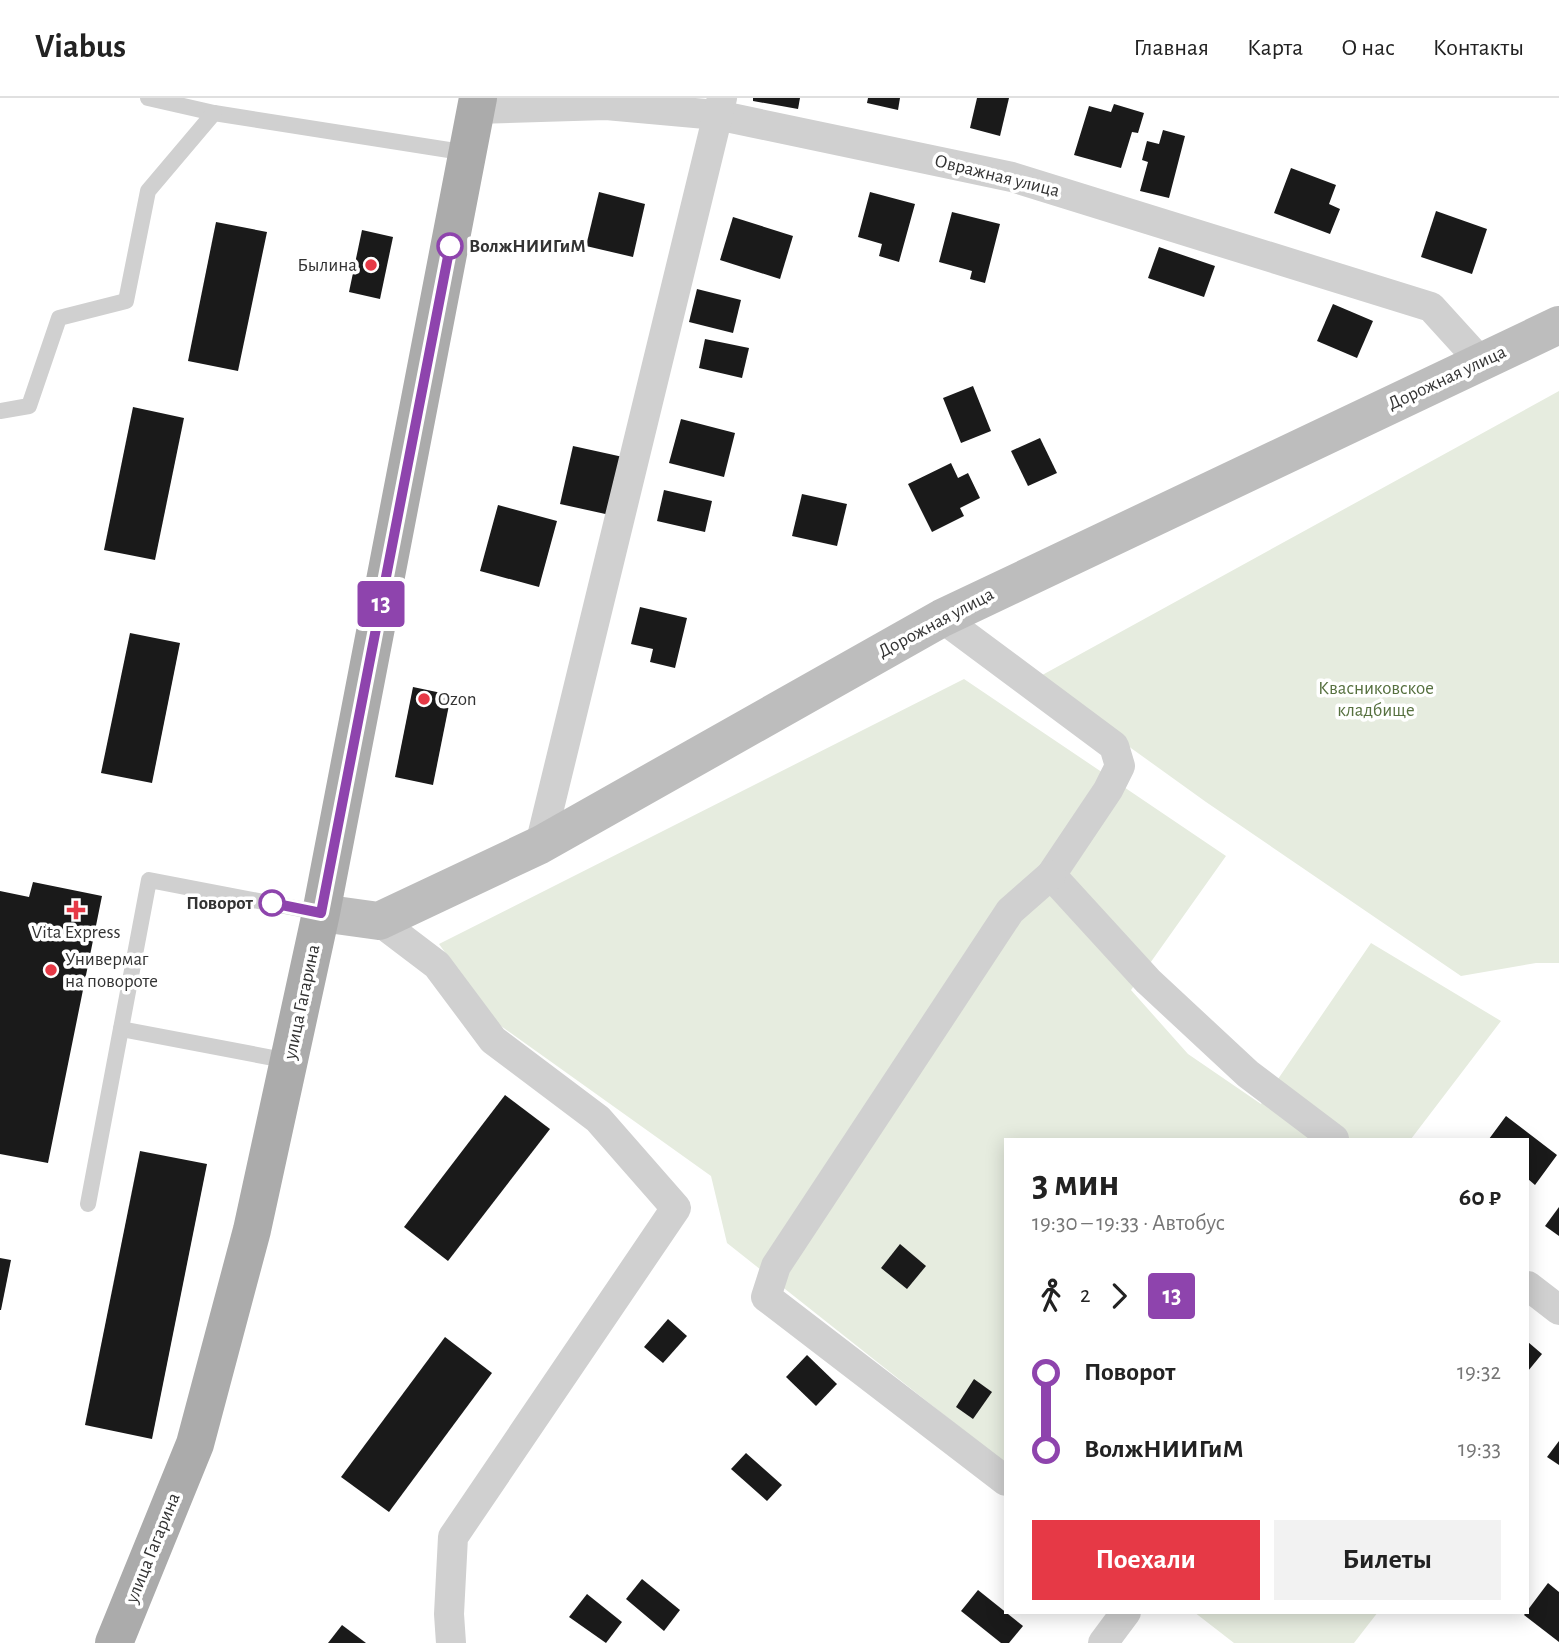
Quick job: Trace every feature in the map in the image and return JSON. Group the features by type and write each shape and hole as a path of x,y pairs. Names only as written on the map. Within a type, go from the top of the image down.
{"main road":[{"name":"улица Гагарина","path":"114,1643 195,1444 252,1230 321,913 477,103"}],"street":[{"name":"Овражная улица","path":"477,103 720,106 1012,177 1431,307 1482,362"},
{"path":"540,845 720,106"},
{"name":"Дорожная улица","path":"379,921 540,845 942,618 1559,325"},
{"path":"942,618 1114,746 1119,766 1108,790 1051,875 1010,911 776,1266 766,1297 1004,1478"},
{"path":"1051,875 1148,981 1248,1074 1334,1138"},
{"path":"321,913 379,921 437,965 493,1040 598,1119 676,1208 453,1537 449,1614 452,1643"},
{"path":"1529,1287 1559,1310"},
{"path":"1103,1643 1125,1614"}],"lane":[{"path":"148,98 214,113 468,153"},
{"path":"0,411 29,406 59,318 126,301 148,191 214,113"},
{"path":"88,1204 149,880 321,913"},
{"path":"121,1029 289,1061"}],"green space":[{"name":"Квасниковское кладбище","path":"1559,391 1559,963 1536,963 1461,976 1206,802 1035,679"},
{"path":"964,679 1226,856 1131,990 1188,1054 1261,1104 1371,943 1501,1021 1412,1138 1004,1138 1004,1462 727,1243 711,1176 494,1021 439,944"},
{"path":"1197,1614 1376,1614 1354,1643 1234,1643"}],"building":[{"path":"753,98 800,98 798,109 753,101"},
{"path":"868,98 900,98 898,110 867,103"},
{"path":"977,98 1009,98 1000,136 970,128"},
{"path":"1114,104 1144,113 1138,133 1132,132 1121,168 1074,155 1089,106 1111,112"},
{"path":"1163,130 1185,136 1169,198 1140,191 1148,162 1142,160 1147,141 1159,144"},
{"path":"1291,168 1336,185 1329,204 1340,209 1330,234 1274,213"},
{"path":"599,192 645,204 633,257 586,246"},
{"path":"870,192 915,204 899,262 879,256 882,244 858,237"},
{"path":"1436,211 1487,229 1472,274 1421,257"},
{"path":"952,212 1000,224 985,283 970,279 972,271 939,262"},
{"path":"733,217 793,236 780,279 720,260"},
{"path":"216,222 267,232 238,371 188,361"},
{"name":"Былина","path":"362,230 393,237 380,299 349,292"},
{"path":"1159,247 1215,266 1204,297 1148,278"},
{"path":"697,289 741,300 733,333 689,322"},
{"path":"1333,304 1373,321 1357,358 1317,341"},
{"path":"705,339 749,348 742,378 699,368"},
{"path":"973,386 991,431 961,443 943,398"},
{"path":"133,407 184,418 155,560 104,550"},
{"path":"681,419 735,433 724,477 669,463"},
{"path":"1040,438 1057,473 1028,486 1011,451"},
{"path":"573,446 623,457 610,515 560,504"},
{"path":"951,463 958,478 968,473 980,498 960,508 964,516 932,532 908,484"},
{"path":"664,490 712,501 705,532 657,521"},
{"path":"802,494 847,504 837,546 792,536"},
{"path":"498,505 557,521 539,587 480,571"},
{"path":"640,607 687,618 675,668 650,662 653,649 631,644"},
{"path":"130,633 180,643 152,783 101,773"},
{"path":"413,687 451,695 433,785 395,777"},
{"name":"Универмаг на повороте","path":"33,882 102,896 48,1163 0,1154 0,891 29,897"},
{"path":"505,1095 550,1129 448,1261 404,1227"},
{"path":"1506,1116 1557,1155 1535,1185 1529,1180 1529,1138 1490,1138"},
{"path":"140,1151 207,1164 152,1439 85,1425"},
{"path":"1559,1207 1559,1236 1545,1226"},
{"path":"900,1244 926,1266 907,1289 881,1268"},
{"path":"0,1258 11,1260 1,1310 0,1310"},
{"path":"668,1319 687,1336 663,1363 644,1347"},
{"path":"445,1337 492,1373 389,1512 341,1477"},
{"path":"1529,1343 1542,1354 1529,1370"},
{"path":"807,1355 837,1384 816,1406 786,1377"},
{"path":"974,1379 992,1392 973,1419 956,1407"},
{"path":"1559,1441 1559,1465 1547,1457"},
{"path":"746,1453 782,1485 767,1501 731,1469"},
{"path":"642,1579 680,1610 664,1631 626,1599"},
{"path":"1548,1583 1559,1592 1559,1642 1524,1615 1529,1614 1529,1608"},
{"path":"978,1590 1004,1611 1004,1614 1008,1614 1023,1626 1009,1643 1001,1643 961,1611"},
{"path":"587,1594 622,1622 606,1643 569,1617"},
{"path":"342,1625 366,1643 328,1643"}],"bus line":[{"name":"13","path":"272,903 321,913 450,246"}],"place":[{"name":"ВолжНИИГиМ","path":"450,246"},
{"name":"Былина","path":"371,265"},
{"name":"Ozon","path":"424,699"},
{"name":"Поворот","path":"272,903"},
{"name":"Vita Express","path":"76,910"},
{"name":"Универмаг на повороте","path":"51,970"}]}
